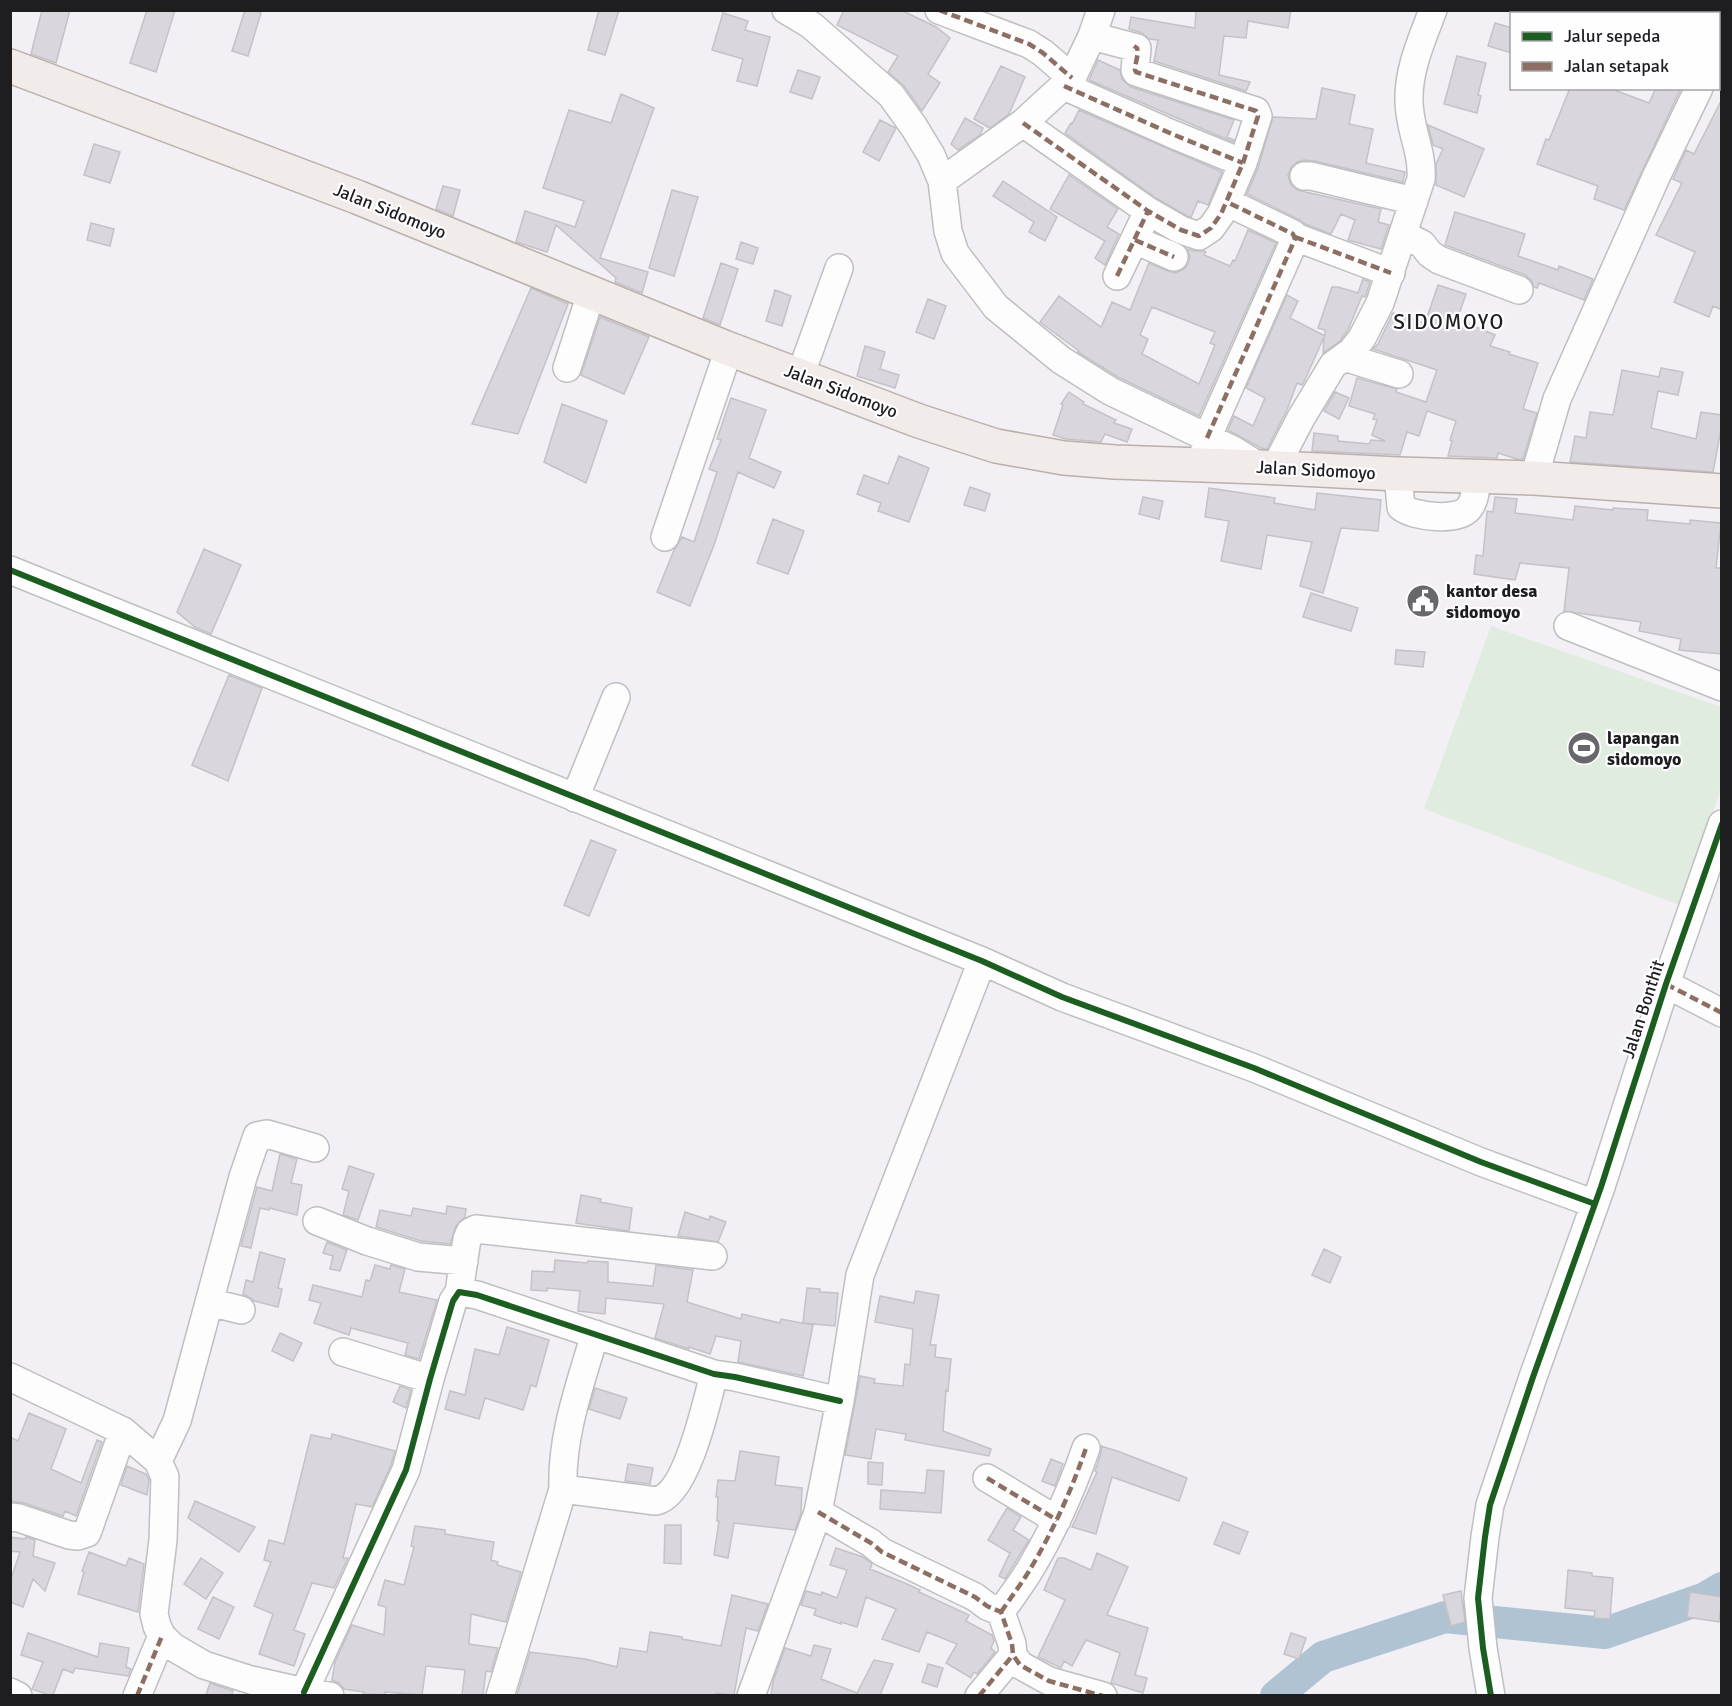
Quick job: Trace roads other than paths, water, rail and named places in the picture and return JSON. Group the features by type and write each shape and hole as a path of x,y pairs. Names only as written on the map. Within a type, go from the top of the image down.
{"main road":[{"name":"Jalan Sidomoyo","path":"10,66 357,197 729,349 919,421 996,446 1064,458 1115,462 1203,451 1268,467 1534,478 1722,491"}],"street":[{"path":"786,10 816,18 891,95 914,127 931,155 942,182 948,231 955,253 996,307 1061,360 1203,451 1295,237"},
{"path":"939,10 1029,44 1043,53 1068,82 1144,122 1243,164"},
{"path":"1268,467 1333,365 1362,338 1380,303 1391,273 1420,179 1422,165 1409,101 1411,76 1433,10"},
{"path":"942,182 1023,123 1068,82 1096,23 1137,48 1134,70 1136,72 1256,111 1258,116 1243,164 1227,202 1211,228 1199,236 1181,230 1148,211 1023,123"},
{"path":"1534,478 1557,399 1697,90"},
{"path":"1304,176 1414,201"},
{"path":"1227,202 1295,237 1391,273"},
{"path":"1117,276 1148,211"},
{"path":"1404,235 1422,244 1439,260 1519,290"},
{"path":"1135,240 1174,257"},
{"path":"800,376 839,268"},
{"path":"567,368 591,294"},
{"path":"665,537 729,349"},
{"path":"1344,357 1399,374"},
{"path":"10,570 982,961 1062,997 1254,1068 1481,1162 1594,1204"},
{"path":"1568,626 1722,687"},
{"path":"575,798 616,697"},
{"name":"Jalan Bonthit","path":"1491,1695 1478,1598 1490,1504 1594,1204 1721,825"},
{"path":"751,1695 818,1512 840,1401 860,1275 982,961"},
{"path":"1666,984 1722,1013"},
{"path":"158,1461 177,1421 243,1177 257,1136 267,1134 315,1148"},
{"path":"317,1221 367,1241 418,1257 464,1261"},
{"path":"10,1377 123,1431 158,1461 165,1477 163,1540 154,1614 162,1636 173,1647 204,1665 251,1680 317,1694 406,1470 450,1311 459,1292 470,1232 476,1229 713,1256"},
{"path":"459,1292 477,1295 714,1374 840,1401"},
{"path":"209,1302 241,1310"},
{"path":"500,1695 563,1489 562,1470 570,1418 594,1334"},
{"path":"343,1352 430,1379"},
{"path":"563,1489 662,1499 680,1478 694,1448 714,1374"},
{"path":"10,1517 69,1535 78,1536 87,1533 123,1431"},
{"path":"1086,1448 1076,1478 1057,1520 1032,1566 1001,1612 1012,1644 1013,1655 1020,1665 1049,1682 1103,1695"},
{"path":"987,1478 1057,1520"},
{"path":"818,1512 871,1543 882,1552 1001,1612"},
{"path":"137,1695 162,1636"},
{"path":"979,1695 1013,1655"},
{"path":"10,1692 18,1695"}],"waterway":[{"path":"1276,1696 1323,1657 1445,1617 1605,1633 1705,1598 1722,1588"}],"place":[{"name":"kantor desa sidomoyo","path":"1423,601"},
{"name":"lapangan sidomoyo","path":"1584,748"}],"district":[{"name":"SIDOMOYO","path":"1449,322"}]}
